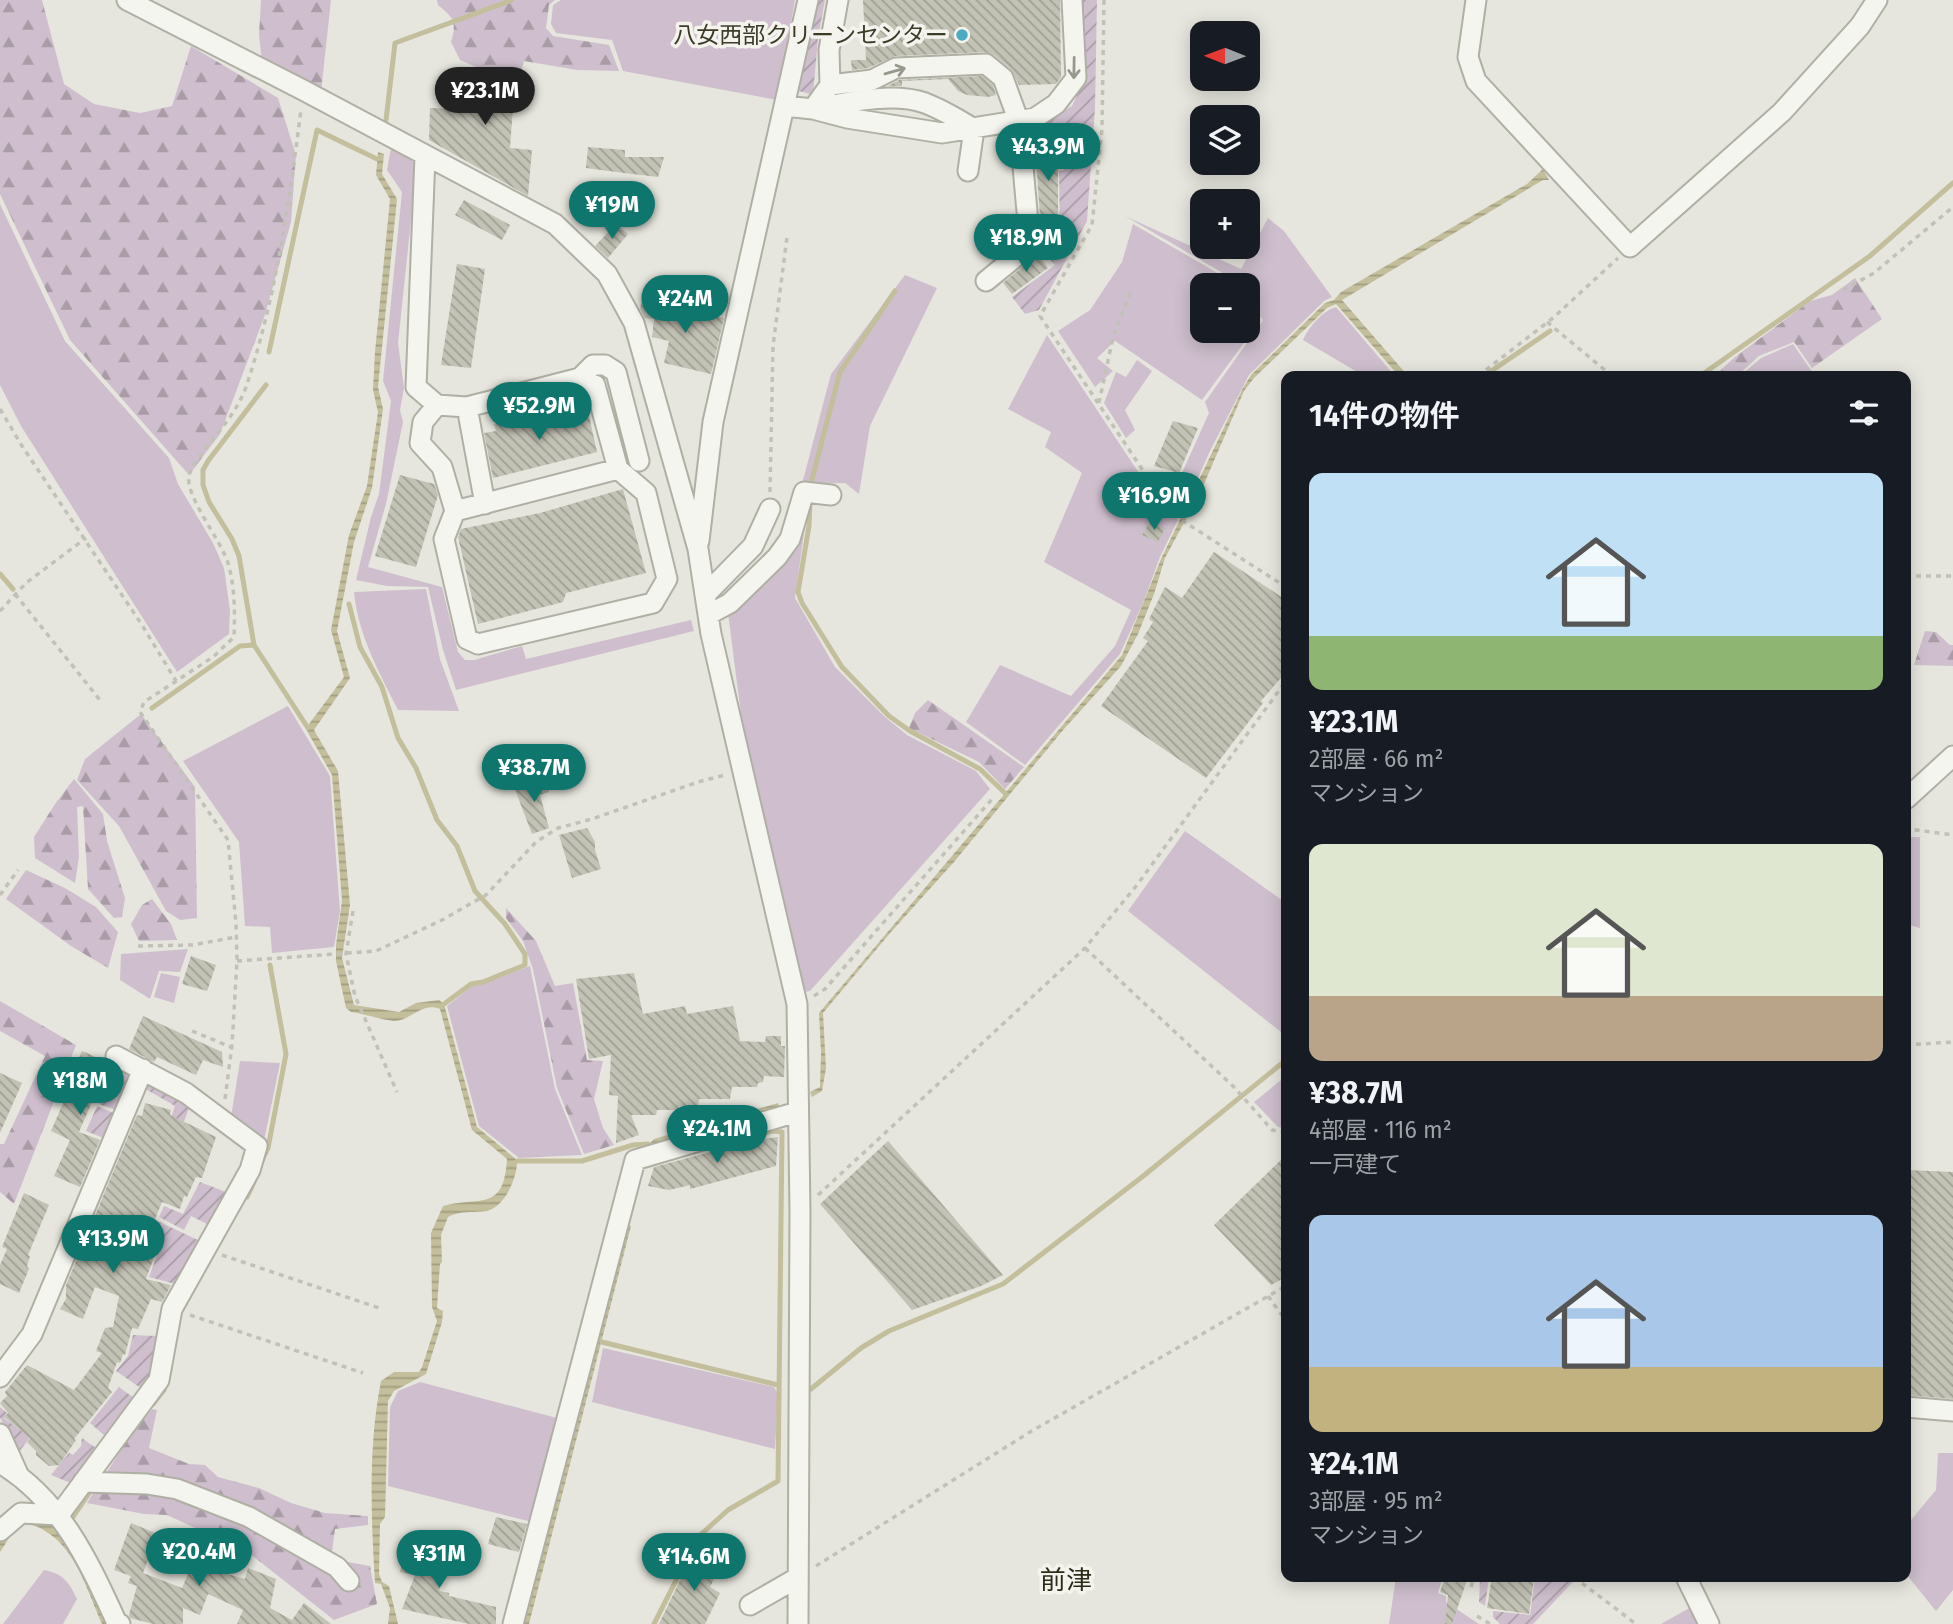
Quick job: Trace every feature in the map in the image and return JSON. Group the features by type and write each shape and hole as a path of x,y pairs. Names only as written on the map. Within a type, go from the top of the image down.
{"street":[{"path":"127,0 555,224 607,274 634,323 698,549 708,615 797,1005 800,1212 798,1624"},
{"path":"698,549 713,422 808,0"},
{"path":"813,109 830,85 828,50 838,0"},
{"path":"784,106 942,133 1035,118 1056,104 1076,78 1072,0"},
{"path":"1476,0 1468,57 1476,81 1630,247 1782,112 1860,26 1877,0"},
{"path":"830,85 872,80 896,68 986,64 1003,78 1018,122 1030,245 986,281"},
{"path":"813,109 849,102 897,99 923,102 974,129"},
{"path":"968,171 974,129"},
{"path":"425,156 416,387 437,405 467,407 580,378 593,365 605,365 616,372 639,461"},
{"path":"437,405 423,422 420,443 442,467 456,511 444,539 467,639 478,644 653,603 667,579 646,493 618,469 595,385 580,378"},
{"path":"626,413 657,405"},
{"path":"467,407 485,503"},
{"path":"456,511 618,469"},
{"path":"708,615 730,603 777,557 790,539 804,492 831,495"},
{"path":"705,595 753,546 770,509"},
{"path":"1911,794 1953,756"},
{"path":"59,1515 159,1380 172,1309 250,1170 257,1146 186,1093 116,1056"},
{"path":"0,1377 32,1334 143,1069"},
{"path":"513,1624 635,1160 797,1112"},
{"path":"1911,1407 1953,1411"},
{"path":"0,1434 18,1474"},
{"path":"0,1463 18,1474 59,1515 86,1557 117,1623 120,1624"},
{"path":"83,1482 177,1489 249,1517 337,1567 349,1581"},
{"path":"0,1531 21,1513 59,1515"},
{"path":"750,1605 797,1578"},
{"path":"1688,1582 1709,1624"}],"path":[{"path":"1104,0 1102,129 1092,225 1040,316 1172,514 1281,584"},
{"path":"222,1121 237,961 228,839 140,712 144,702 213,657 234,637 235,611 228,562 191,493 188,478 193,466 232,415 245,390 263,328 291,192 303,90"},
{"path":"1843,290 1874,273 1953,207"},
{"path":"770,509 773,346 787,237"},
{"path":"1484,371 1548,322 1630,247"},
{"path":"1099,405 1113,337 1130,291"},
{"path":"1548,322 1606,371"},
{"path":"0,409 22,446 86,538 176,681"},
{"path":"0,611 26,583 86,538"},
{"path":"1911,576 1953,576"},
{"path":"15,594 100,700"},
{"path":"800,1212 1085,948 1137,885 1281,688"},
{"path":"237,961 376,951 442,920 486,895 536,842 558,828 592,820 698,782 743,771"},
{"path":"797,1005 825,989 993,797"},
{"path":"1911,829 1953,835"},
{"path":"0,895 18,870"},
{"path":"353,911 346,954 355,996 397,1092"},
{"path":"138,946 192,945 237,937"},
{"path":"1085,948 1234,1087 1272,1130 1281,1132"},
{"path":"192,1031 231,1047"},
{"path":"1911,1045 1953,1042"},
{"path":"205,1250 382,1309"},
{"path":"797,1578 1030,1432 1281,1289"},
{"path":"1268,1296 1281,1314"},
{"path":"172,1309 363,1373"},
{"path":"1471,1587 1472,1582"},
{"path":"1581,1582 1636,1624"},
{"path":"1477,1616 1490,1624"}],"green space":[{"path":"0,0 42,0 64,84 94,104 140,113 172,106 191,46 278,98 296,155 291,222 265,315 220,434 189,475 70,340 0,194"},
{"path":"261,0 331,0 321,92 262,62 259,35"},
{"path":"437,0 555,0 549,5 546,28 553,36 609,45 619,71 577,70 524,61 516,86 486,78 481,69 460,60 451,42 453,21 438,5"},
{"path":"561,0 795,0 777,100 623,71 612,40 556,33 551,24 553,5"},
{"path":"818,0 825,0 818,38 813,95 799,91"},
{"path":"1079,0 1097,0 1095,107 1087,221 1039,310 1025,314 1012,297 1055,265 1039,248 1060,245 1059,171 1064,170 1062,145 1057,144 1057,129 1034,128 1072,106 1081,87"},
{"path":"391,148 417,164 398,343 404,388 400,410 403,422 386,504 368,567 442,587 458,652 465,660 474,660 522,646 526,659 691,620 694,631 456,690 428,587 387,586 356,580 379,494 391,401 383,381 402,192 387,170"},
{"path":"0,204 65,341 169,458 178,484 213,543 224,568 230,610 229,634 177,672 21,426 0,385"},
{"path":"1125,216 1190,246 1190,254"},
{"path":"1268,218 1284,231 1332,297 1324,301 1249,375 1209,453 1184,510 1172,495 1209,413 1205,402 1247,343 1260,343 1260,324 1263,320 1260,317 1260,273 1221,272 1199,259 1219,259 1241,269 1246,259 1260,259 1260,233"},
{"path":"1133,224 1217,273 1190,273 1190,343 1244,343 1202,400 1115,341 1097,358 1113,371 1095,387 1058,331 1090,310 1122,262"},
{"path":"905,275 937,288 870,426 859,494 845,483 802,484 831,374"},
{"path":"1855,278 1882,319 1812,368 1794,342 1759,356 1742,371 1720,371 1810,301 1832,295"},
{"path":"1336,307 1391,371 1356,371 1303,340 1316,320"},
{"path":"1047,335 1163,509 1178,520 1120,654 1025,765 966,722 1000,665 1071,696 1115,646 1131,610 1044,562 1082,473 1045,447 1051,432 1008,409"},
{"path":"1793,344 1812,371 1746,371 1761,358"},
{"path":"1137,360 1152,371 1125,410 1135,430 1126,438 1104,403 1116,372 1126,377"},
{"path":"806,507 795,598 835,667 907,735 976,771 990,789 810,991 805,992 747,761 728,613"},
{"path":"426,589 440,659 459,711 398,710 370,653 360,623 354,592"},
{"path":"1925,631 1936,632 1953,645 1953,666 1914,665"},
{"path":"928,700 1024,767 1005,789 979,762 909,728 915,713"},
{"path":"288,706 330,776 340,911 334,947 272,953 270,927 245,926 239,842 183,761"},
{"path":"141,714 195,787 197,918 180,920 166,911 119,826 77,780 85,759"},
{"path":"74,779 103,814 107,841 125,898 122,917 114,918 88,889 83,806 77,807 79,857 75,883 35,858 34,837"},
{"path":"1185,831 1281,899 1281,1032 1128,911"},
{"path":"1911,837 1920,837 1920,928 1911,925"},
{"path":"26,870 65,888 96,907 118,932 108,968 71,946 6,899"},
{"path":"152,899 171,924 177,940 139,941 131,924 142,905"},
{"path":"506,908 536,941 555,986 573,983 587,1060 603,1061 594,1099 603,1128 614,1145 584,1154 557,1088 533,969 523,941 506,918"},
{"path":"188,949 180,972 159,971 150,999 120,980 121,954"},
{"path":"530,966 555,1089 582,1155 519,1158 479,1126 447,1006 472,986"},
{"path":"161,973 180,977 174,1003 154,997"},
{"path":"0,1001 76,1045 14,1204 0,1192 0,1144 4,1144 45,1056 0,1031"},
{"path":"240,1061 280,1063 264,1141 231,1117"},
{"path":"117,1064 135,1072 119,1111 99,1104"},
{"path":"148,1078 190,1106 168,1163 164,1137 175,1106 142,1087"},
{"path":"1281,1080 1281,1127 1278,1127 1254,1102"},
{"path":"97,1106 116,1114 106,1139 86,1131"},
{"path":"200,1182 231,1194 211,1226 191,1216 184,1230 159,1217 164,1206 183,1214"},
{"path":"147,1216 200,1241 175,1284 149,1277 162,1241 139,1232"},
{"path":"133,1335 157,1336 154,1367 142,1389 116,1371 128,1356"},
{"path":"603,1348 774,1387 778,1394 775,1449 592,1402"},
{"path":"420,1382 557,1418 532,1522 388,1486 390,1407 398,1391"},
{"path":"119,1387 134,1398 104,1435 90,1423"},
{"path":"41,1406 45,1417 16,1456 0,1417 0,1407 7,1413 4,1418 20,1430"},
{"path":"152,1409 157,1410 149,1448 189,1464 205,1465 218,1477 259,1488 291,1503 325,1513 368,1516 368,1525 335,1529 331,1559 370,1566 377,1604 334,1620 249,1553 167,1515 144,1514 87,1503 130,1436"},
{"path":"82,1438 96,1448 73,1484 51,1475 69,1453 73,1455 81,1446"},
{"path":"1938,1453 1953,1453 1953,1590 1936,1611 1911,1580 1911,1520 1936,1490"},
{"path":"44,1570 65,1580 77,1599 63,1624 3,1624"},
{"path":"1395,1582 1441,1582 1438,1593 1446,1596 1446,1602 1479,1624 1389,1624"},
{"path":"1480,1582 1488,1582 1485,1606 1479,1602"},
{"path":"1534,1582 1573,1582 1533,1624 1500,1624 1493,1617 1493,1611 1530,1615"},
{"path":"1693,1606 1702,1624 1661,1624"}],"shaded area":[{"path":"378,152 384,154 382,174 397,199 378,387 383,409 372,488 354,542 337,631 350,678 314,730 338,771 350,905 342,958 354,1005 399,1012 416,1003 439,1000 444,1004 477,1127 517,1160 513,1182 499,1204 487,1211 448,1217 441,1235 442,1262 437,1308 443,1311 442,1322 426,1374 394,1391 388,1401 385,1517 380,1524 379,1574 382,1582 389,1586 398,1624 388,1624 390,1608 381,1584 375,1583 372,1456 381,1381 394,1372 419,1372 422,1367 437,1321 432,1307 431,1233 443,1206 478,1201 495,1195 505,1176 507,1159 472,1130 440,1009 423,1009 396,1021 351,1012 346,1008 336,961 342,901 332,775 307,731 309,724 344,677 331,630 349,535 367,486 378,412 373,390 375,352 390,199 376,175"},
{"path":"1543,169 1549,180 1543,180 1342,300 1404,371 1395,371 1336,304 1327,308 1254,378 1244,391 1201,491 1165,558 1138,634 1121,666 1064,729 954,862 823,1013 826,1068 822,1091 812,1097 810,1092 820,1087 819,1013 1122,655 1161,559 1251,375 1325,303 1527,184"},
{"path":"778,1103 780,1108 651,1146 649,1144 654,1139"},
{"path":"624,1225 631,1226 529,1624 523,1624"},
{"path":"22,1519 43,1521 63,1532 111,1624 102,1624 73,1560 56,1539 45,1531 32,1525 19,1526 0,1552 0,1538"}],"building":[{"name":"八女西部クリーンセンター","path":"863,0 1060,0 1061,77 1056,84 1019,85 1011,69 994,55 985,52 895,56 868,68 852,70 851,60 866,60"},
{"path":"485,69 484,73 516,74 518,86 524,87 525,108 513,107 510,148 532,150 528,196 429,140 430,108 458,109 461,70"},
{"path":"982,76 993,85 996,95 967,95 958,91 948,79 902,81 902,86 888,86 899,80"},
{"path":"1056,130 1057,147 1062,147 1062,169 1058,169 1058,244 1042,245 1034,131"},
{"path":"588,147 625,150 625,157 664,157 658,177 586,168"},
{"path":"464,200 510,225 502,240 455,215"},
{"path":"616,224 628,234 608,258 595,246"},
{"path":"1038,254 1048,268 1012,294 1003,283"},
{"path":"457,264 485,269 471,368 441,365"},
{"path":"642,299 724,318 711,374 664,363 669,341 652,337 654,319 645,318 640,309"},
{"path":"587,407 597,452 493,478 484,433 496,431 494,424 513,417 516,425"},
{"path":"1173,421 1198,428 1179,473 1154,466"},
{"path":"400,475 434,484 438,495 416,567 375,556"},
{"path":"623,489 646,573 566,593 563,602 478,624 458,537 461,529 540,513"},
{"path":"1150,522 1165,528 1158,542 1142,535"},
{"path":"1214,552 1281,597 1281,678 1261,701 1263,703 1206,778 1101,706 1148,641 1143,638 1153,622 1149,619 1165,587 1182,598"},
{"path":"543,777 549,792 540,795 549,828 532,834 514,787"},
{"path":"587,828 595,842 601,869 572,878 559,835"},
{"path":"191,956 216,965 207,991 182,984"},
{"path":"634,973 643,1014 685,1006 687,1014 733,1006 740,1041 765,1042 766,1036 781,1036 781,1046 785,1046 784,1077 764,1076 763,1082 758,1083 757,1087 732,1087 730,1099 699,1099 698,1106 679,1106 679,1110 657,1110 656,1115 631,1115 639,1135 616,1143 618,1096 609,1095 611,1055 589,1059 576,979"},
{"path":"143,1016 222,1052 223,1067 203,1060 196,1075 157,1057 154,1062 129,1049"},
{"path":"82,1051 105,1061 112,1068 99,1097 94,1097 79,1132 100,1140 80,1187 54,1176 70,1140 51,1131 68,1092 64,1091"},
{"path":"0,1073 22,1083 0,1133"},
{"path":"145,1103 171,1110 170,1115 216,1137 202,1178 196,1177 187,1197 184,1196 180,1209 162,1202 147,1239 159,1244 146,1279 171,1285 162,1302 151,1299 138,1329 132,1328 125,1355 123,1354 120,1363 117,1362 108,1388 112,1392 74,1439 76,1440 59,1465 49,1466 36,1455 36,1451 27,1442 30,1438 4,1417 8,1413 0,1403 7,1396 5,1392 27,1365 74,1390 102,1353 96,1351 105,1328 113,1327 119,1296 95,1287 83,1319 60,1309 66,1299 66,1285 137,1115 142,1116"},
{"path":"778,1137 776,1166 690,1189 690,1185 669,1190 648,1186 654,1167 756,1140"},
{"path":"888,1141 1003,1275 981,1286 912,1310 820,1204"},
{"path":"1281,1160 1281,1280 1271,1285 1214,1225"},
{"path":"1911,1170 1953,1172 1953,1399 1911,1395"},
{"path":"24,1193 49,1205 28,1255 29,1269 19,1293 0,1284 0,1265 7,1249 2,1247"},
{"path":"496,1517 527,1524 519,1552 488,1544"},
{"path":"131,1523 158,1534 143,1573 182,1588 199,1548 223,1557 217,1571 245,1579 248,1568 276,1579 270,1608 292,1620 304,1603 331,1624 237,1624 243,1610 208,1594 200,1615 183,1608 183,1624 153,1624 130,1618 137,1586 128,1583 131,1576 114,1570"},
{"path":"407,1544 448,1554 439,1591 449,1593 449,1596 496,1607 496,1624 469,1624 402,1609 415,1575 400,1572"},
{"path":"694,1551 722,1563 710,1587 720,1593 705,1624 659,1624"},
{"path":"1443,1582 1466,1582 1452,1624 1445,1624 1448,1595 1440,1592"},
{"path":"1491,1582 1534,1582 1529,1614 1487,1608"}],"waterway":[{"path":"386,120 395,43 512,0"},
{"path":"269,352 317,130 377,159"},
{"path":"1707,371 1870,256 1953,183"},
{"path":"810,487 840,372 895,291"},
{"path":"1491,371 1550,331"},
{"path":"266,385 208,461 203,470 203,485 209,502 232,539 239,556 254,645 308,728"},
{"path":"810,501 809,526 798,592 802,603 842,667 889,716 910,731 980,769 1006,794"},
{"path":"0,574 13,589"},
{"path":"349,604 360,647 382,687 398,738 416,768 437,820 457,846 475,891 505,924 525,954 525,965 471,984 444,1004"},
{"path":"152,708 240,646 254,645"},
{"path":"261,1163 268,1148 286,1054 270,965"},
{"path":"811,1389 861,1348 889,1331 1003,1284 1142,1177 1281,1064"},
{"path":"654,1624 698,1537 728,1510 778,1481 782,1132 772,1131 730,1142"},
{"path":"517,1161 582,1161 633,1145 648,1144"},
{"path":"247,1197 254,1182"},
{"path":"602,1342 778,1385"},
{"path":"153,1404 164,1390 170,1370"},
{"path":"68,1524 94,1486"}],"place":[{"name":"八女西部クリーンセンター","path":"962,35"}],"district":[{"name":"前津","path":"1066,1580"}]}
